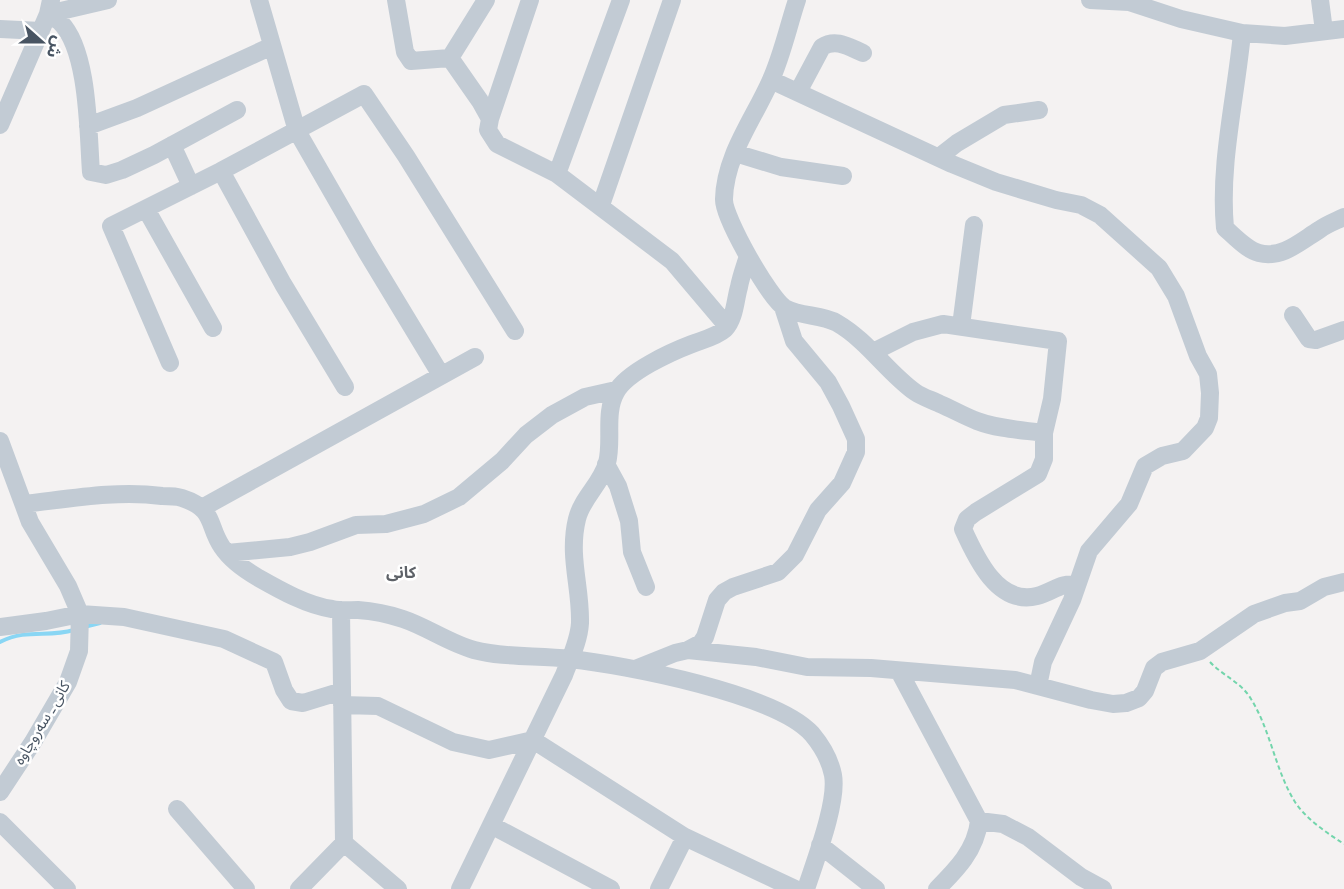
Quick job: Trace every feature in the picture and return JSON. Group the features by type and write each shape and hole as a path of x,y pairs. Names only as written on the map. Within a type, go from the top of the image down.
{"street":[{"path":"50,7 108,0"},
{"path":"259,0 297,131 441,375"},
{"path":"396,0 405,52 411,62 450,58"},
{"path":"450,58 486,0"},
{"path":"530,0 488,130 497,144 557,174 672,261 727,326"},
{"path":"557,174 621,0"},
{"path":"601,206 672,0"},
{"path":"635,669 701,643 717,600 724,592 733,586 778,572 795,555 818,510 842,483 856,452 856,438 841,406 828,382 794,341 783,307 748,256 723,202 725,178 771,80 797,0"},
{"path":"1090,0 1129,2 1181,19 1242,33 1285,36 1344,29"},
{"path":"1320,0 1324,31"},
{"path":"2,118 50,7"},
{"path":"50,7 68,32 79,58 88,126 91,172 106,175 122,170 172,146 237,110"},
{"path":"0,29 41,31"},
{"path":"1242,33 1226,170 1225,228 1241,243 1258,253 1272,254 1292,248 1321,228 1344,217"},
{"path":"798,92 822,47 836,42 863,53"},
{"path":"88,126 137,108 272,46"},
{"path":"450,58 490,119"},
{"path":"771,80 996,182 1081,205 1100,215 1160,268 1176,296 1198,356 1208,374 1209,418 1205,428 1183,451 1162,456 1145,466 1129,504 1089,551 1077,585 1043,662 1038,686"},
{"path":"170,363 111,226 221,171 364,94 406,156 515,331"},
{"path":"939,158 957,143 1004,115 1039,110"},
{"path":"172,146 191,186"},
{"path":"735,153 781,167 843,176"},
{"path":"221,171 283,284 345,387"},
{"path":"146,208 213,328"},
{"path":"961,326 974,225"},
{"path":"460,889 533,740 570,658 580,626 579,600 573,568 573,543 577,518 586,497 606,464 611,403 616,390 632,375 674,351 724,330 732,319 739,284 748,256"},
{"path":"783,307 795,313 820,316 836,323 862,341 916,393 978,422 1044,433"},
{"path":"1293,315 1309,339 1316,340 1344,330"},
{"path":"873,352 913,332 943,324 1058,341 1052,399 1044,433 1044,459 1038,474 976,512 967,519 963,529 973,550 996,584 1012,595 1023,598 1038,596 1068,584 1077,585"},
{"path":"202,508 475,357"},
{"path":"227,553 290,547 356,525 386,524 424,514 459,496 502,461 526,435 552,414 585,397 616,390"},
{"path":"0,441 30,522 68,586 80,614"},
{"path":"606,464 618,486 628,521 632,552 646,587"},
{"path":"24,504 107,495 147,494 182,498 202,508 212,520 222,547 255,576 318,606 383,614 404,620 474,650 570,658 669,676 752,700 789,716 811,732 826,754 834,777 831,806 806,889"},
{"path":"688,650 756,657 807,667 1016,680 1091,700 1113,704 1126,703 1139,698 1145,691 1154,668 1162,662 1200,651 1254,614 1285,603 1300,601 1324,587 1344,582"},
{"path":"299,889 344,843 341,610"},
{"path":"0,627 80,614 124,617 225,639 274,662 284,690 291,701 303,703 342,698 378,706 453,742 489,750 533,740 686,837 795,889"},
{"name":"کانی ـ سەروچاوە","path":"0,792 68,682 79,651 80,614"},
{"path":"899,671 979,821 973,842 949,885"},
{"path":"177,809 246,889"},
{"path":"979,821 1003,824 1028,837 1081,877 1103,889"},
{"path":"0,822 67,889"},
{"path":"491,825 611,889"},
{"path":"659,889 686,837"},
{"path":"344,843 399,889"},
{"path":"820,845 876,889"}],"path":[{"path":"1200,651 1218,671 1236,682 1250,698 1267,730 1283,778 1296,804 1322,829 1344,844"}],"waterway":[{"path":"84,627 100,623"},
{"path":"0,642 20,635 74,630"}],"district":[{"name":"کانی","path":"401,572"}]}
